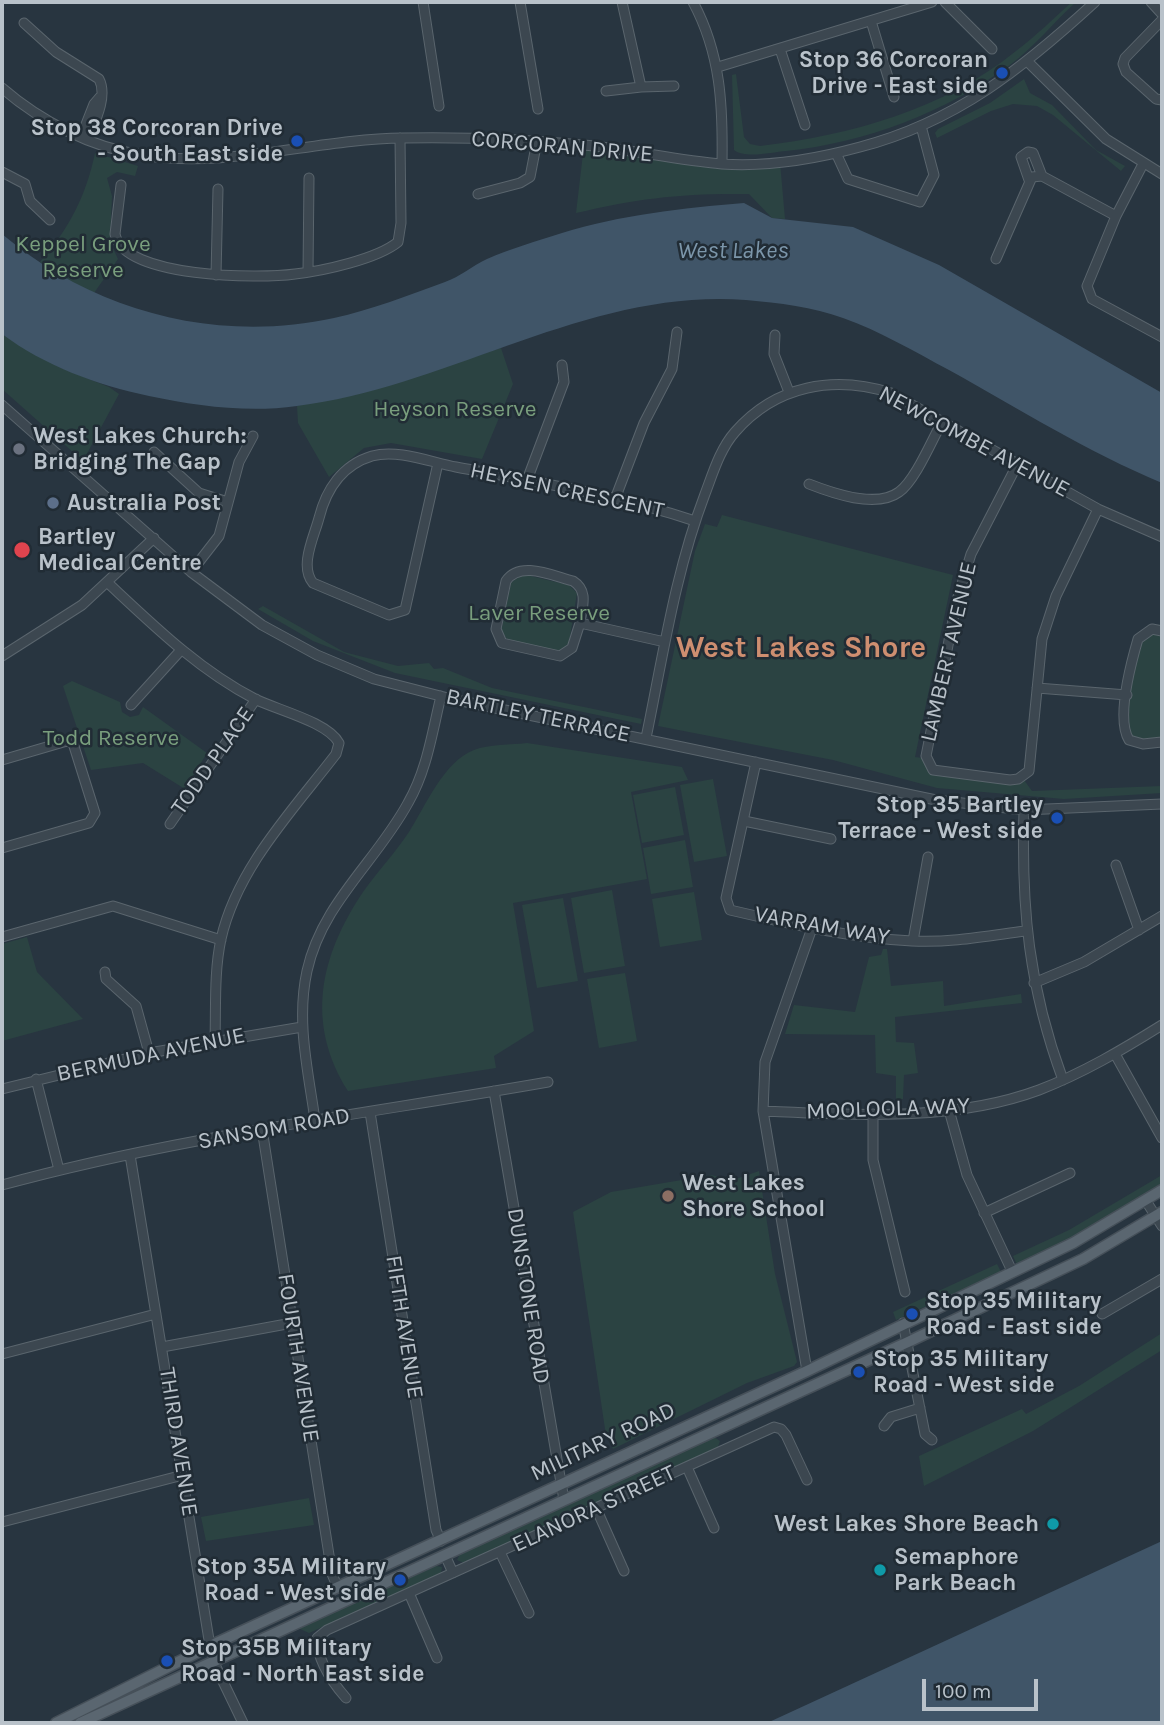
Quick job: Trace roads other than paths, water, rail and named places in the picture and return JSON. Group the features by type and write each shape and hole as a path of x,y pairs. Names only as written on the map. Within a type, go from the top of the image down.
{"main road":[{"name":"MILITARY ROAD","path":"56,1723 337,1586 441,1541 807,1371 1073,1242 1146,1201 1162,1189"},
{"name":"MILITARY ROAD","path":"80,1723 908,1342 1083,1259 1160,1219"}],"street":[{"path":"423,2 439,106"},
{"path":"520,2 538,109"},
{"path":"622,2 641,87"},
{"path":"693,2 718,67 723,106 722,164"},
{"path":"718,67 932,2"},
{"path":"945,2 992,49"},
{"name":"CORCORAN DRIVE","path":"2,90 38,116 84,138 139,155 190,160 400,138 537,141 722,164 780,162 836,153 921,126 992,89 1028,62 1095,2"},
{"path":"1151,2 1162,14"},
{"path":"1162,20 1125,58 1123,65 1126,72 1156,99 1162,100"},
{"path":"871,21 894,97"},
{"path":"24,23 56,52 99,79 102,91 84,138"},
{"path":"780,49 805,125"},
{"path":"1028,62 1082,118 1143,164 1162,174"},
{"path":"606,91 674,86"},
{"path":"836,153 848,179 920,202 934,175 921,126"},
{"path":"121,185 115,234 120,248 169,268 216,275 308,272 379,254 398,242 401,223 400,138"},
{"path":"478,194 520,183 530,177 537,141"},
{"path":"996,259 1029,180 1021,158 1028,152 1033,153 1042,176 1116,216"},
{"path":"1143,164 1116,216 1087,286 1087,292 1092,299 1162,337"},
{"path":"2,172 25,184 30,201 50,220"},
{"path":"1029,180 1042,176"},
{"path":"308,272 309,178"},
{"path":"216,275 218,189"},
{"path":"615,499 644,424 672,369 677,332"},
{"path":"775,335 774,354 789,392"},
{"path":"527,480 564,382 562,365"},
{"name":"NEWCOMBE AVENUE","path":"646,738 665,642 695,521 716,466 734,433 765,405 789,392 816,385 862,385 891,393 1098,509 1162,537"},
{"name":"BARTLEY TERRACE","path":"2,405 191,572 262,625 317,655 374,679 440,696 936,800 1024,810 1162,804"},
{"path":"809,484 831,493 875,498 892,496 908,482 942,422"},
{"path":"191,572 219,536 244,447 253,436"},
{"path":"154,452 199,493 228,502"},
{"name":"HEYSEN CRESCENT","path":"438,464 405,610 389,615 313,583 306,566 323,501 338,477 362,460 384,455 438,464 527,480 615,499 695,521"},
{"name":"LAMBERT AVENUE","path":"1017,464 971,554 957,600 926,756 933,770 1010,780 1024,776 1029,771 1042,639 1052,607 1098,509"},
{"path":"2,656 62,620 108,583 154,538"},
{"path":"523,569 579,584 584,597 580,623 572,648 560,656 502,643 496,629 506,581 515,571 523,569"},
{"path":"108,583 181,650 256,699 328,730 335,735 339,747 244,879 221,940 215,1040"},
{"path":"580,623 665,642"},
{"path":"1162,631 1152,629 1138,639 1124,727 1129,740 1143,744 1162,742"},
{"path":"131,705 181,650"},
{"path":"1037,688 1127,695"},
{"path":"315,1120 302,1027 307,971 317,937 343,891 411,797 426,765 440,696"},
{"name":"TODD PLACE","path":"170,824 256,699"},
{"path":"2,760 67,741 73,743 95,813 89,822 2,848"},
{"name":"VARRAM WAY","path":"756,762 727,906 730,910 812,928 913,941 961,940 1025,931"},
{"path":"1024,810 1022,877 1025,931 1045,1032 1063,1080"},
{"path":"744,821 831,839"},
{"path":"913,941 928,857"},
{"path":"1116,865 1139,930"},
{"path":"2,937 113,906 221,940"},
{"path":"1034,983 1084,962 1162,916"},
{"path":"807,1371 763,1111 765,1062 812,928"},
{"path":"105,972 106,979 136,1006 149,1053"},
{"name":"MOOLOOLA WAY","path":"763,1111 873,1114 948,1110 1013,1098 1063,1080 1115,1054 1162,1025"},
{"name":"BERMUDA AVENUE","path":"2,1089 149,1053 302,1027"},
{"path":"1115,1054 1162,1138"},
{"path":"36,1079 59,1170"},
{"name":"SANSOM ROAD","path":"2,1185 59,1170 262,1129 548,1082"},
{"name":"DUNSTONE ROAD","path":"494,1091 564,1500"},
{"path":"948,1110 967,1175 1012,1271"},
{"name":"FIFTH AVENUE","path":"370,1112 436,1530 441,1541"},
{"path":"873,1114 873,1160 905,1292"},
{"name":"FOURTH AVENUE","path":"262,1129 332,1574 337,1586"},
{"name":"THIRD AVENUE","path":"130,1155 210,1646 243,1723"},
{"path":"984,1213 1070,1173"},
{"path":"1146,1201 1160,1219"},
{"path":"1102,1314 1162,1279"},
{"path":"2,1354 156,1314"},
{"path":"162,1347 292,1323"},
{"path":"903,1324 925,1434 932,1440"},
{"path":"884,1426 891,1417 920,1408"},
{"path":"726,1426 735,1444"},
{"name":"ELANORA STREET","path":"346,1698 335,1685 317,1649 317,1638 327,1630 774,1427 781,1429 786,1435 807,1480"},
{"path":"687,1467 714,1528"},
{"path":"2,1522 183,1475"},
{"path":"596,1508 624,1571"},
{"path":"500,1552 529,1613"},
{"path":"445,1555 453,1573"},
{"path":"409,1593 437,1658"}],"water":[{"name":"West Lakes","path":"744,203 772,218 853,227 939,265 1162,393 1162,483 1081,444 884,335 832,314 783,304 746,300 688,300 631,309 575,323 409,380 354,395 297,406 260,409 185,403 110,386 54,365 2,334 2,234 38,261 76,283 116,301 158,315 245,327 290,325 362,311 450,280 496,255 606,221"},
{"path":"1162,1541 1162,1723 767,1723"}],"place":[{"name":"Stop 36 Corcoran Drive - East side","path":"1002,73"},
{"name":"Stop 38 Corcoran Drive - South East side","path":"297,141"},
{"name":"West Lakes Church: Bridging The Gap","path":"19,449"},
{"name":"Australia Post","path":"53,503"},
{"name":"Bartley Medical Centre","path":"22,550"},
{"name":"Stop 35 Bartley Terrace - West side","path":"1057,818"},
{"name":"West Lakes Shore School","path":"668,1196"},
{"name":"Stop 35 Military Road - East side","path":"912,1314"},
{"name":"Stop 35 Military Road - West side","path":"859,1372"},
{"name":"West Lakes Shore Beach","path":"1053,1524"},
{"name":"Semaphore Park Beach","path":"880,1570"},
{"name":"Stop 35A Military Road - West side","path":"400,1580"},
{"name":"Stop 35B Military Road - North East side","path":"167,1661"}],"district":[{"name":"West Lakes Shore","path":"801,648"}],"park label":[{"name":"Keppel Grove Reserve","path":"83,257"},
{"name":"Heyson Reserve","path":"455,409"},
{"name":"Laver Reserve","path":"539,613"},
{"name":"Todd Reserve","path":"111,738"}]}
